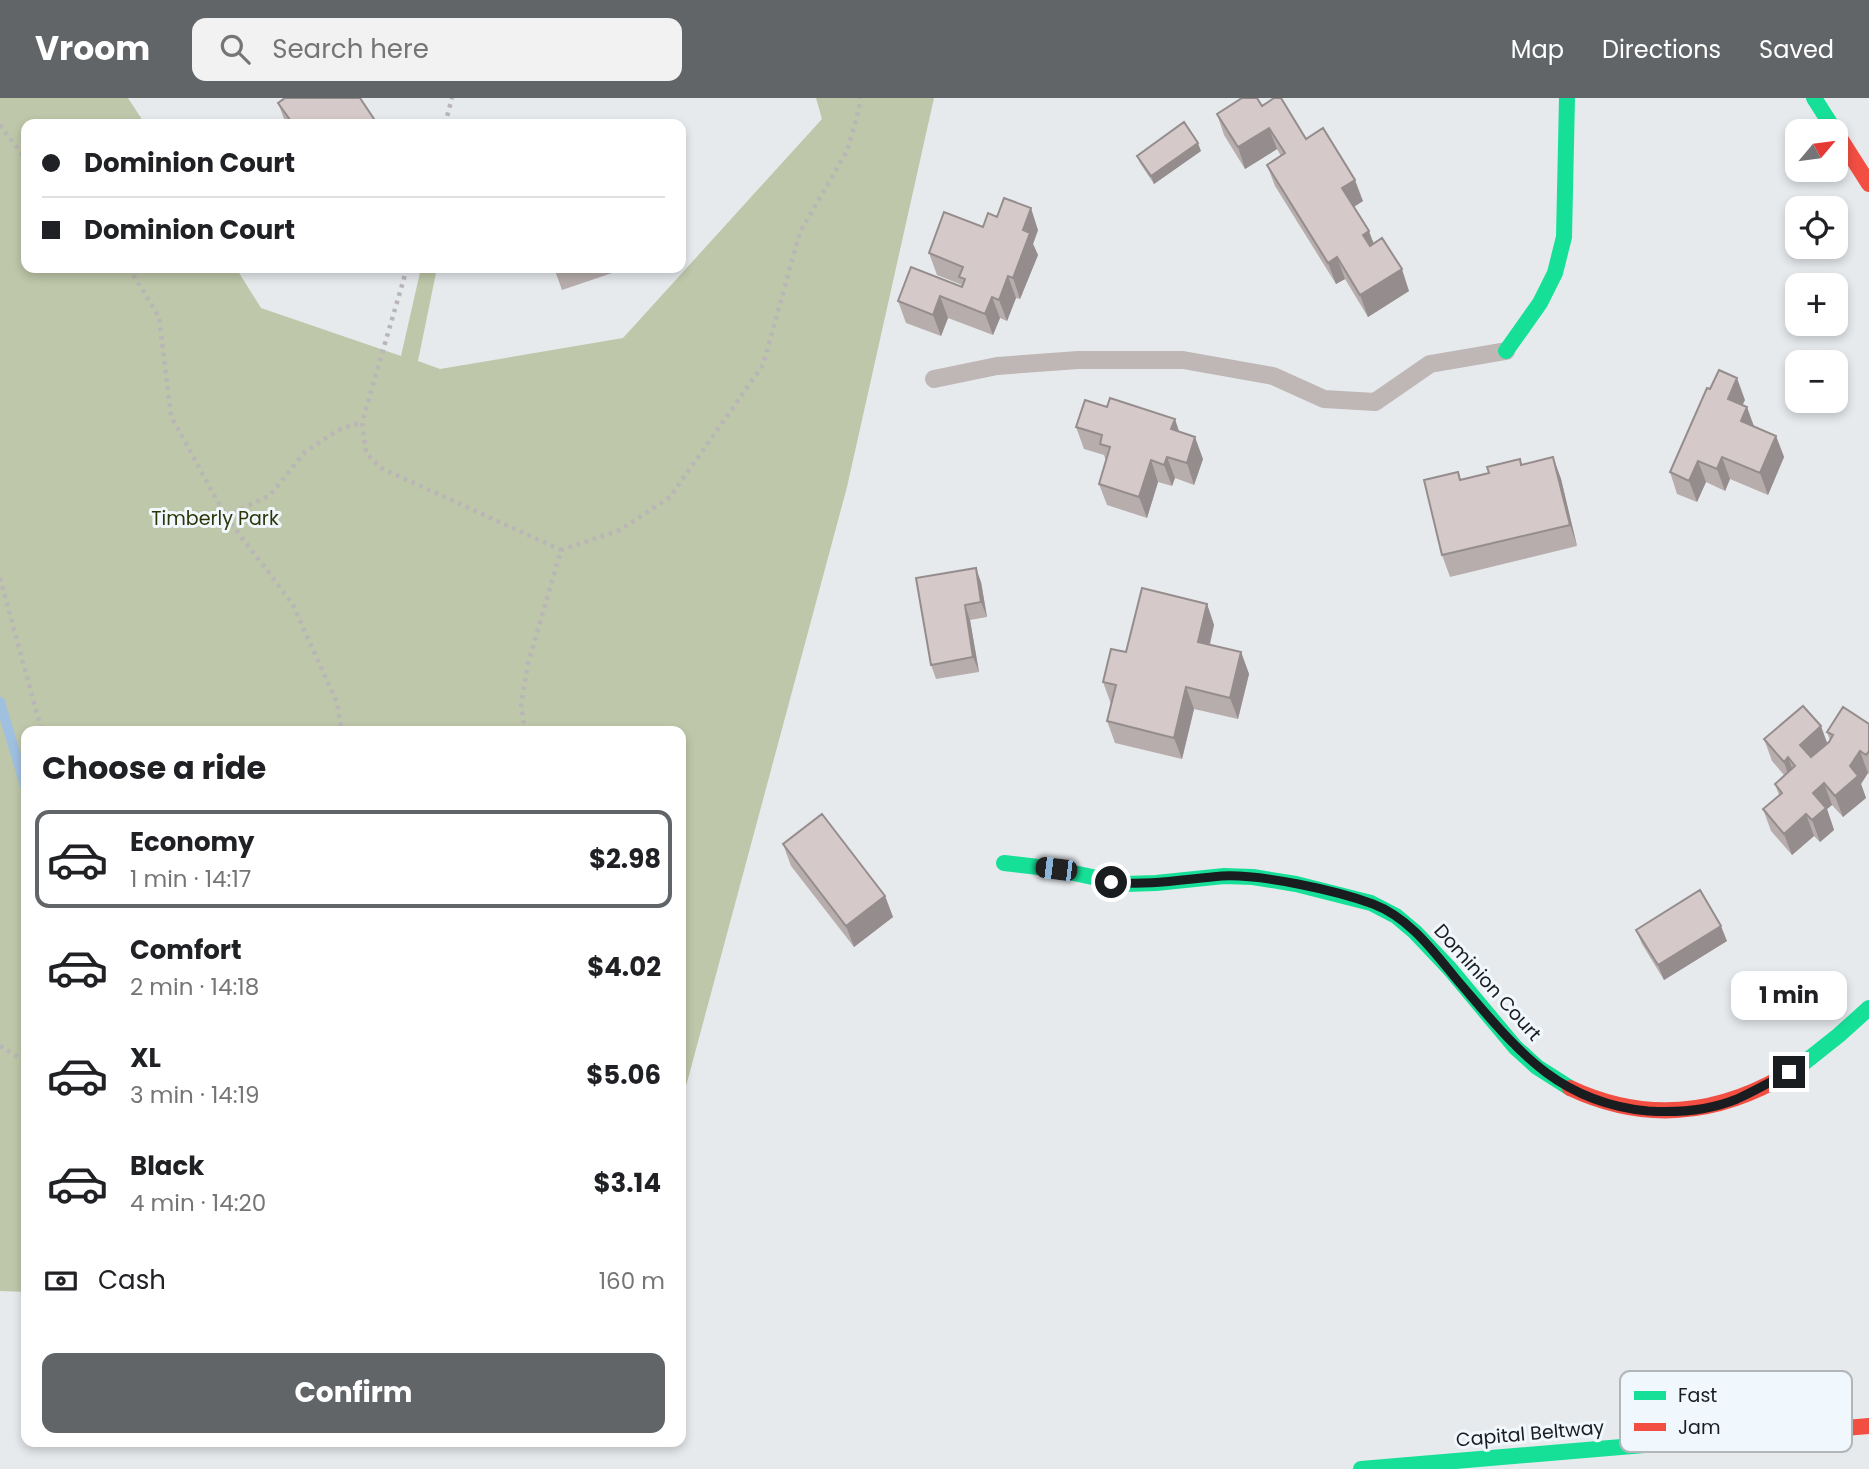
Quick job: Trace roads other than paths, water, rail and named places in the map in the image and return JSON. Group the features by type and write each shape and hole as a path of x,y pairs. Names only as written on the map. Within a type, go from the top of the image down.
{"main road":[{"path":"1506,351 1540,303 1555,272 1564,237 1567,98"},
{"path":"1814,98 1828,119"},
{"path":"1848,150 1869,184"},
{"name":"Dominion Court","path":"1004,863 1135,884 1224,876 1252,878 1309,887 1373,904 1400,919 1423,939 1516,1049 1552,1078 1584,1097 1623,1108 1667,1112 1706,1108 1736,1099 1789,1072 1837,1039 1869,1008"},
{"name":"Capital Beltway","path":"1362,1469 1620,1446"}],"lane":[{"path":"934,379 997,366 1078,360 1183,360 1273,376 1324,399 1375,402 1430,364 1506,351"}],"waterway":[{"path":"0,702 21,772"}],"park label":[{"name":"Timberly Park","path":"215,518"}]}
